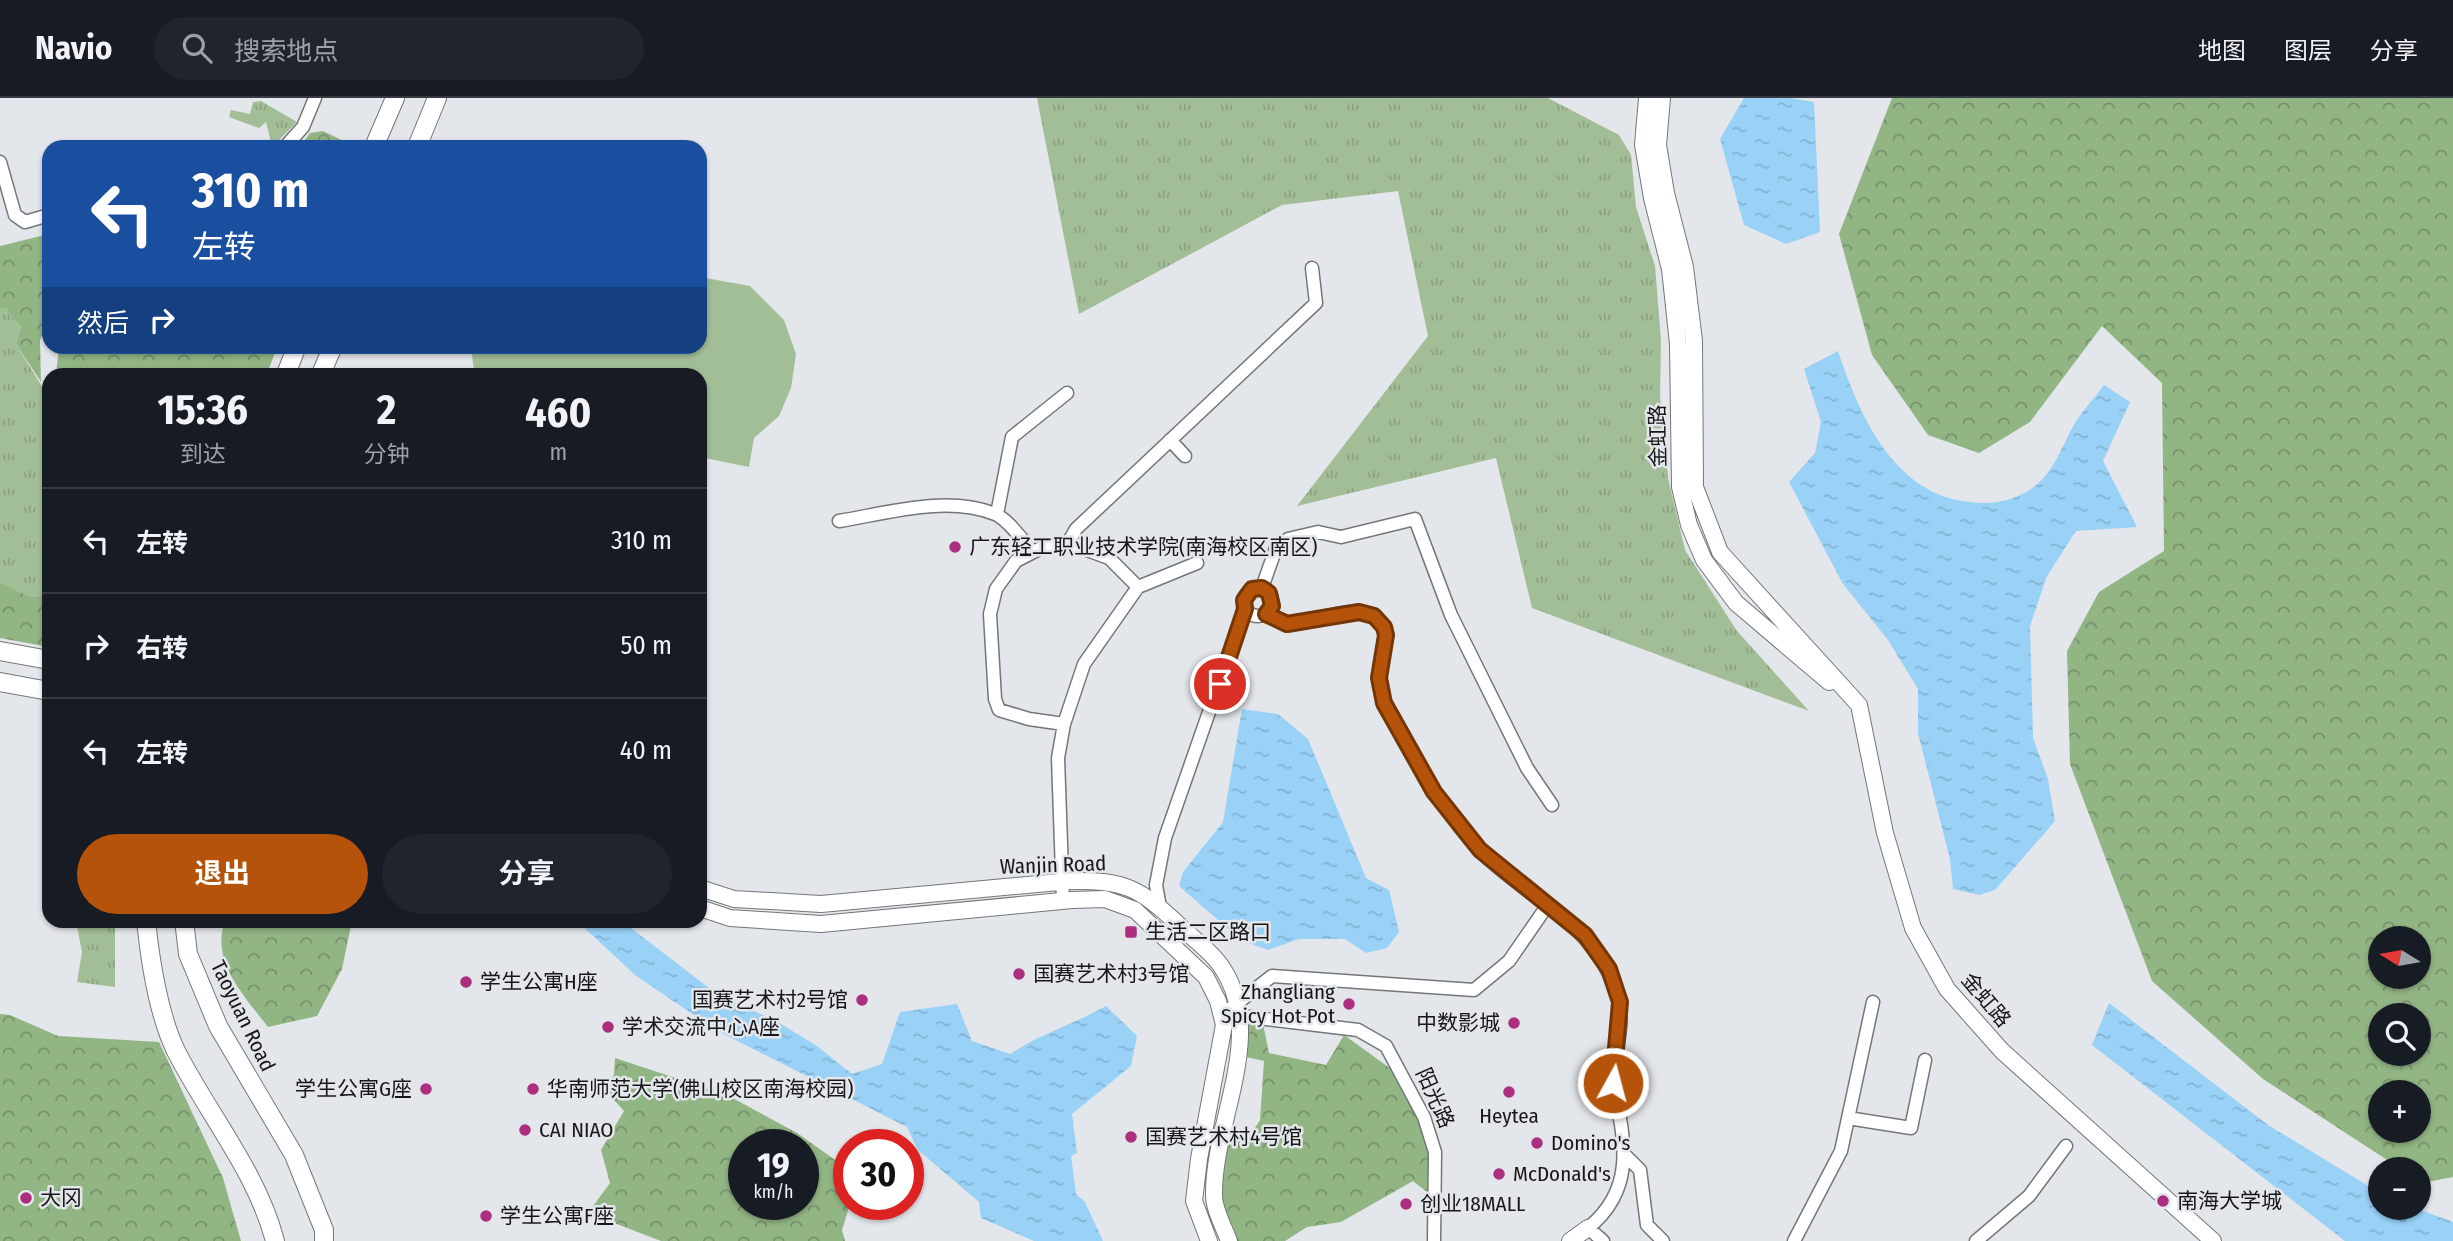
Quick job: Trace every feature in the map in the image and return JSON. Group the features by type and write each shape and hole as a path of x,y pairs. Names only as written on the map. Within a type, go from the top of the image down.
{"main road":[{"path":"377,140 395,98"},
{"path":"420,140 437,98"},
{"path":"0,651 42,659"},
{"path":"0,682 42,690"},
{"path":"147,928 150,965 175,1048 251,1177 275,1241"},
{"name":"Taoyuan Road","path":"185,928 188,954 218,1026 294,1155 324,1230 324,1241"}],"street":[{"path":"291,140 303,127 315,98"},
{"name":"金虹路","path":"1647,98 1643,145 1651,198 1670,268 1678,344 1680,487 1689,525 1704,560 1736,603 1799,658 1859,705"},
{"name":"金虹路","path":"1662,98 1658,145 1687,279 1694,341 1695,486 1706,521 1720,552 1859,705 1885,833 1913,928 1947,989 2002,1051 2213,1241"},
{"path":"0,162 15,215 25,222 42,217"},
{"path":"1068,543 1076,529 1316,303 1312,268"},
{"path":"997,514 1012,437 1067,393"},
{"path":"1170,440 1185,456"},
{"path":"839,521 920,508 955,507 997,514 1033,552"},
{"path":"1262,588 1276,548 1288,539 1318,532 1341,537 1415,519 1451,615 1527,768 1552,805"},
{"path":"1063,724 1029,719 999,710 995,699 990,614 996,589 1016,561 1033,552 1068,543 1109,558 1138,587"},
{"path":"1063,901 1058,758 1063,724 1084,664 1138,587 1197,563"},
{"path":"1160,907 1156,885 1166,838 1245,609 1244,600 1248,591 1262,588"},
{"path":"1262,588 1271,597 1272,606 1266,614"},
{"path":"1245,609 1257,616 1266,614 1287,624 1331,614 1359,612 1374,616 1384,627 1386,635 1379,678 1384,703 1434,792 1480,850 1585,935 1609,969 1620,1002 1613,1083 1624,1136 1624,1168 1607,1212 1570,1241"},
{"name":"Wanjin Road","path":"707,890 734,899 821,904 1108,880 1145,893 1220,964 1240,1010"},
{"name":"Wanjin Road","path":"707,910 730,918 821,924 1063,901 1105,900 1135,910 1206,976 1224,1025 1194,1200 1209,1241"},
{"path":"1229,1241 1214,1198 1240,1010 1272,976 1474,990 1509,961 1547,906"},
{"path":"1794,1241 1842,1151 1873,1002"},
{"path":"1221,1013 1240,1010"},
{"name":"阳光路","path":"1240,1010 1358,1030 1386,1046 1424,1117 1435,1152 1434,1241"},
{"path":"1849,1118 1911,1128 1925,1060"},
{"path":"1976,1241 2029,1196 2066,1146"},
{"path":"1624,1154 1640,1171 1647,1225 1663,1241"},
{"path":"1588,1228 1603,1241"}],"green space":[{"path":"1037,98 1548,98 1619,135 1631,155 1636,207 1655,266 1661,340 1660,396 1668,478 1685,550 1737,631 1809,711 1532,608 1496,458 1297,506 1428,336 1398,191 1282,205 1079,314"},
{"path":"1892,98 2453,98 2453,1177 2431,1181 2431,1157 2383,1157 2263,1079 2152,981 2070,764 2067,651 2099,592 2164,551 2162,383 2102,326 2030,422 1979,453 1928,435 1872,355 1839,234"},
{"path":"261,101 297,122 279,140 270,140 266,122 259,128 229,117 231,110 250,114 253,102"},
{"path":"323,131 342,140 305,140 310,133"},
{"path":"42,236 41,382 16,344 21,327 5,308 0,308 0,246"},
{"path":"707,278 750,286 784,320 796,354 791,388 779,416 754,438 749,467 707,458 707,368 474,368 472,354 707,354"},
{"path":"4,307 21,327 16,344 42,387 42,595 31,597 0,582 0,308"},
{"path":"58,354 274,354 269,368 57,368"},
{"path":"0,582 31,597 42,595 42,646 0,638"},
{"path":"77,928 115,928 115,987 77,982 82,952"},
{"path":"224,928 351,928 342,969 317,1016 268,1027 232,978 222,950"},
{"path":"0,1014 10,1015 58,1036 159,1042 223,1178 241,1241 0,1241"},
{"path":"1245,1020 1263,1024 1269,1053 1326,1065 1344,1035 1398,1074 1419,1120 1429,1151 1427,1192 1413,1181 1341,1222 1307,1227 1285,1241 1233,1241 1217,1197 1225,1142 1248,1139 1260,1120 1264,1061 1242,1056"},
{"path":"615,1058 727,1095 790,1129 728,1129 728,1220 819,1220 819,1149 833,1158 833,1220 845,1220 842,1230 845,1241 661,1241 588,1213 610,1183 601,1150 624,1111 605,1090 614,1075"}],"water":[{"path":"1744,98 1790,98 1814,102 1820,232 1786,244 1744,225 1720,139"},
{"path":"1838,351 1869,425 1900,468 1920,484 1943,496 1970,502 2004,501 2035,486 2048,472 2075,423 2104,385 2130,402 2103,461 2137,527 2076,531 2047,576 2030,626 2033,738 2048,779 2055,821 1995,890 1979,895 1953,889 1950,859 1918,733 1918,689 1888,640 1843,584 1789,482 1815,453 1821,422 1804,369"},
{"path":"1242,709 1278,714 1308,739 1366,878 1389,890 1399,932 1387,948 1366,953 1345,939 1299,939 1268,950 1241,940 1179,886 1183,872 1223,822"},
{"path":"585,928 631,928 718,995 776,1021 817,1046 852,1074 882,1064 900,1012 957,1004 972,1041 1010,1054 1106,1006 1137,1036 1131,1066 1072,1114 1077,1153 1071,1156 1076,1194 1085,1202 1103,1241 1034,1241 981,1218 979,1202 924,1155 924,1129 908,1129 716,1030 635,975"},
{"path":"2109,1003 2268,1125 2368,1186 2368,1220 2431,1220 2431,1214 2453,1222 2453,1241 2345,1241 2092,1045"}],"place":[{"name":"广东轻工职业技术学院(南海校区南区)","path":"955,547"},
{"name":"生活二区路口","path":"1131,932"},
{"name":"国赛艺术村3号馆","path":"1019,974"},
{"name":"学生公寓H座","path":"466,982"},
{"name":"国赛艺术村2号馆","path":"862,1000"},
{"name":"Zhangliang Spicy Hot Pot","path":"1349,1004"},
{"name":"中数影城","path":"1514,1023"},
{"name":"学术交流中心A座","path":"608,1027"},
{"name":"学生公寓G座","path":"426,1089"},
{"name":"华南师范大学(佛山校区南海校园)","path":"533,1089"},
{"name":"Heytea","path":"1509,1092"},
{"name":"CAI NIAO","path":"525,1130"},
{"name":"国赛艺术村4号馆","path":"1131,1137"},
{"name":"Domino's","path":"1537,1143"},
{"name":"McDonald's","path":"1499,1174"},
{"name":"大冈","path":"26,1198"},
{"name":"南海大学城","path":"2163,1201"},
{"name":"创业18MALL","path":"1406,1204"},
{"name":"学生公寓F座","path":"486,1216"}],"route":[{"path":"1220,684 1245,609 1245,595 1252,589 1262,588 1269,593 1272,606 1266,614 1287,624 1331,614 1359,612 1374,616 1384,627 1386,635 1379,678 1384,703 1434,792 1480,850 1585,935 1609,969 1620,1002 1619,1040 1613,1083"}]}
